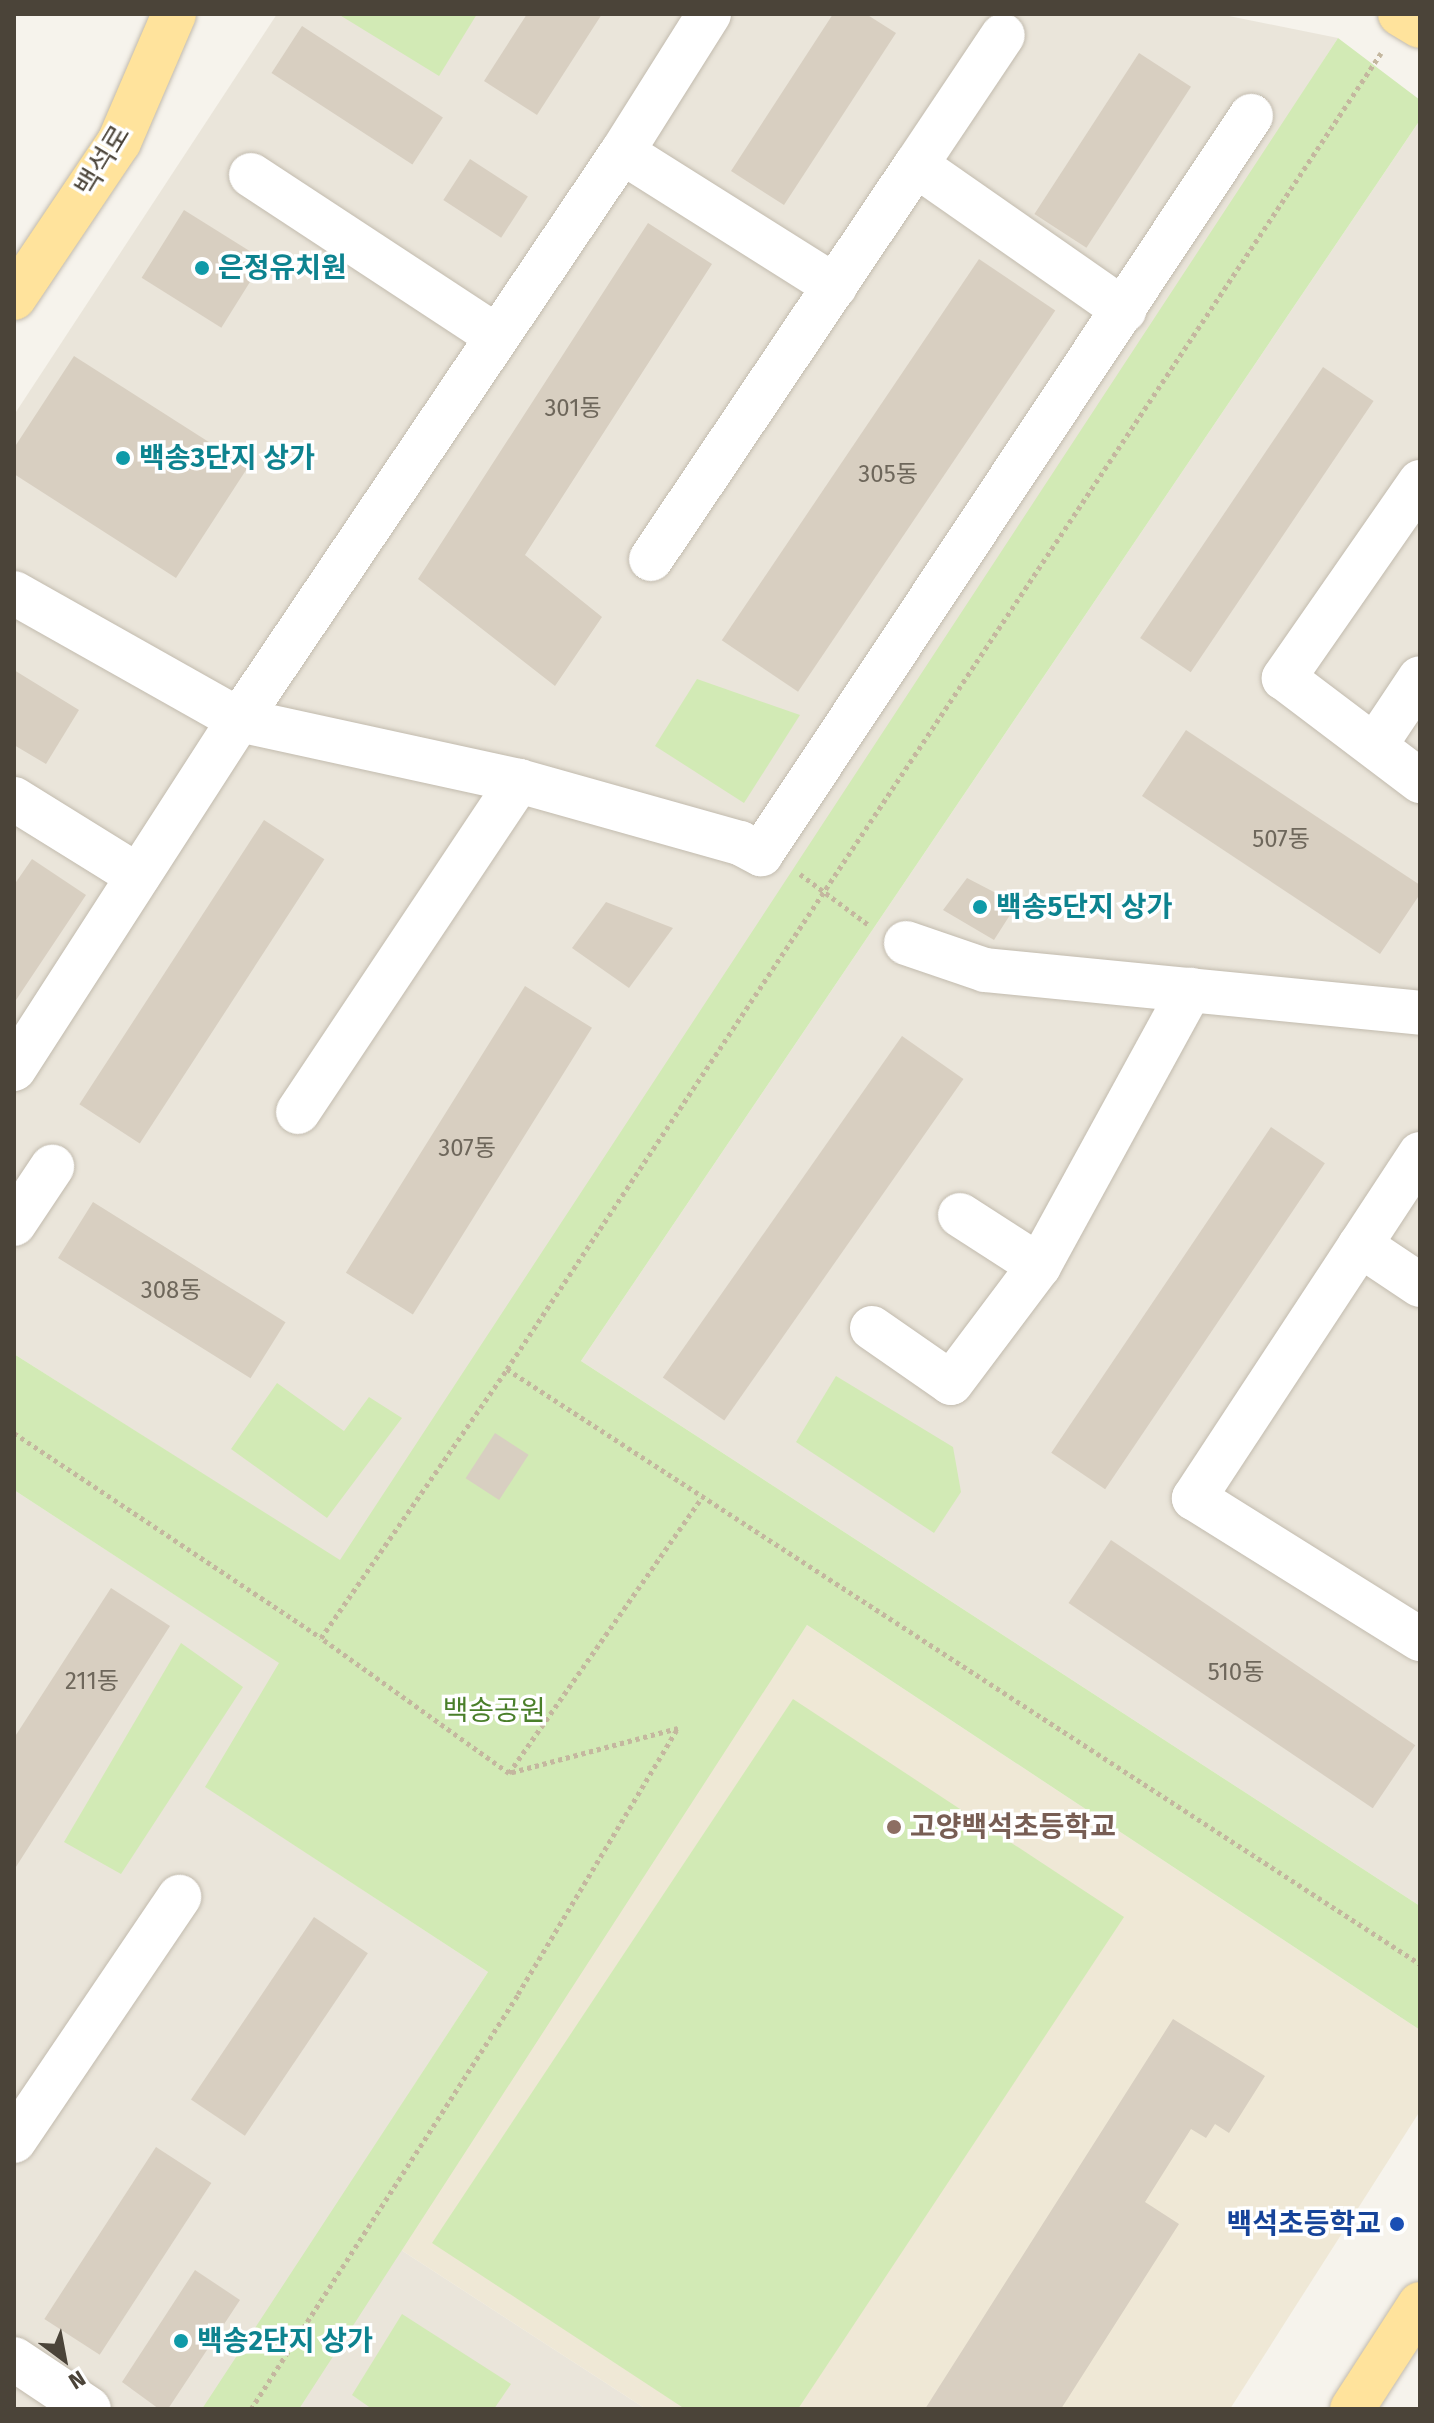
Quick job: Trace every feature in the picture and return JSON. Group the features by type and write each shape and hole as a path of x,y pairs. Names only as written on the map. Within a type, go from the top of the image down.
{"main road":[{"name":"백석로","path":"14,298 119,142 174,14"},
{"path":"1392,31 1420,26"},
{"path":"1352,2409 1420,2304"}],"lane":[{"path":"14,1069 239,720 622,152 709,14"},
{"path":"651,559 1003,35"},
{"path":"14,593 239,720 519,781 740,843 761,854 1251,116"},
{"path":"622,152 835,286"},
{"path":"916,165 1124,310"},
{"path":"251,175 496,336"},
{"path":"1420,482 1284,678 1376,744 1420,781"},
{"path":"1376,744 1420,678"},
{"path":"298,1112 519,781"},
{"path":"14,799 138,876"},
{"path":"906,943 985,970 1420,1013"},
{"path":"872,1328 951,1383 1039,1266 1190,990"},
{"path":"1420,1154 1194,1498 1420,1639"},
{"path":"14,1224 52,1167"},
{"path":"960,1215 1039,1266"},
{"path":"1360,1245 1420,1285"},
{"path":"14,2141 179,1897"},
{"path":"14,2359 89,2409"}],"path":[{"path":"321,1638 507,1369 1392,31"},
{"path":"761,854 823,891 874,928 906,943"},
{"path":"507,1369 701,1499 1420,1964"},
{"path":"14,1433 321,1638 509,1773"},
{"path":"509,1773 701,1499"},
{"path":"251,2409 518,1994 678,1728 509,1773"}],"shaded area":[{"path":"277,14 1219,14 1338,38 801,874 340,1561 14,1354 14,415"},
{"path":"1420,120 1420,1906 581,1361"},
{"path":"14,1490 280,1663 206,1787 488,1972 204,2409 14,2409"},
{"name":"고양백석초등학교","path":"807,1625 1420,2030 1420,2111 1230,2409 646,2409 398,2248"},
{"path":"398,2248 646,2409 296,2409"}],"green space":[{"path":"338,14 477,14 439,76"},
{"name":"백송공원","path":"1338,38 1420,100 1420,120 581,1361 1420,1906 1420,2030 807,1625 299,2409 202,2409 488,1972 205,1787 279,1663 14,1490 14,1354 340,1560"},
{"path":"697,679 800,715 744,803 655,746"},
{"path":"836,1376 953,1447 961,1492 934,1533 796,1442"},
{"path":"277,1383 344,1431 369,1397 402,1418 327,1518 231,1449"},
{"path":"181,1643 243,1687 121,1874 64,1842"},
{"path":"793,1699 1124,1917 798,2409 685,2409 432,2243"},
{"path":"402,2314 511,2384 494,2409 372,2409 352,2395"}],"building":[{"path":"527,14 602,14 537,115 484,81"},
{"path":"833,14 866,14 896,33 784,205 731,171"},
{"path":"302,26 443,117 412,164 272,73"},
{"path":"1139,53 1191,87 1086,248 1034,214"},
{"path":"470,159 528,197 501,238 443,200"},
{"name":"은정유치원","path":"184,210 264,260 221,328 142,278"},
{"path":"648,223 712,264 525,555 602,617 555,686 418,579"},
{"path":"979,259 1055,310 798,692 722,640"},
{"name":"백송3단지 상가","path":"74,356 248,467 176,578 14,474 14,448"},
{"path":"1323,367 1374,401 1191,672 1140,638"},
{"path":"14,670 79,710 46,764 14,745"},
{"path":"1186,730 1420,885 1420,894 1380,954 1142,796"},
{"path":"264,820 324,859 140,1144 79,1104"},
{"path":"32,859 86,895 14,1003 14,885"},
{"name":"백송5단지 상가","path":"967,878 1017,904 994,940 943,910"},
{"path":"606,902 673,928 629,988 572,948"},
{"path":"525,986 592,1028 413,1315 346,1273"},
{"path":"902,1036 963,1079 724,1421 663,1378"},
{"path":"1271,1127 1325,1163 1105,1489 1051,1453"},
{"path":"93,1202 286,1322 251,1378 58,1258"},
{"path":"495,1433 529,1455 499,1500 466,1478"},
{"path":"1111,1540 1415,1745 1373,1808 1069,1603"},
{"path":"111,1588 170,1626 14,1870 14,1738"},
{"path":"314,1917 368,1953 245,2136 191,2099"},
{"path":"1173,2019 1265,2076 1229,2133 1215,2124 1206,2138 1191,2129 1145,2202 1179,2224 1061,2409 925,2409"},
{"path":"156,2147 211,2183 100,2355 44,2319"},
{"name":"백송2단지 상가","path":"195,2270 240,2300 168,2409 159,2409 122,2382"}],"place":[{"name":"은정유치원","path":"202,268"},
{"name":"백송3단지 상가","path":"123,458"},
{"name":"백송5단지 상가","path":"980,907"},
{"name":"고양백석초등학교","path":"894,1827"},
{"name":"백석초등학교","path":"1397,2224"},
{"name":"백송2단지 상가","path":"181,2341"}]}
